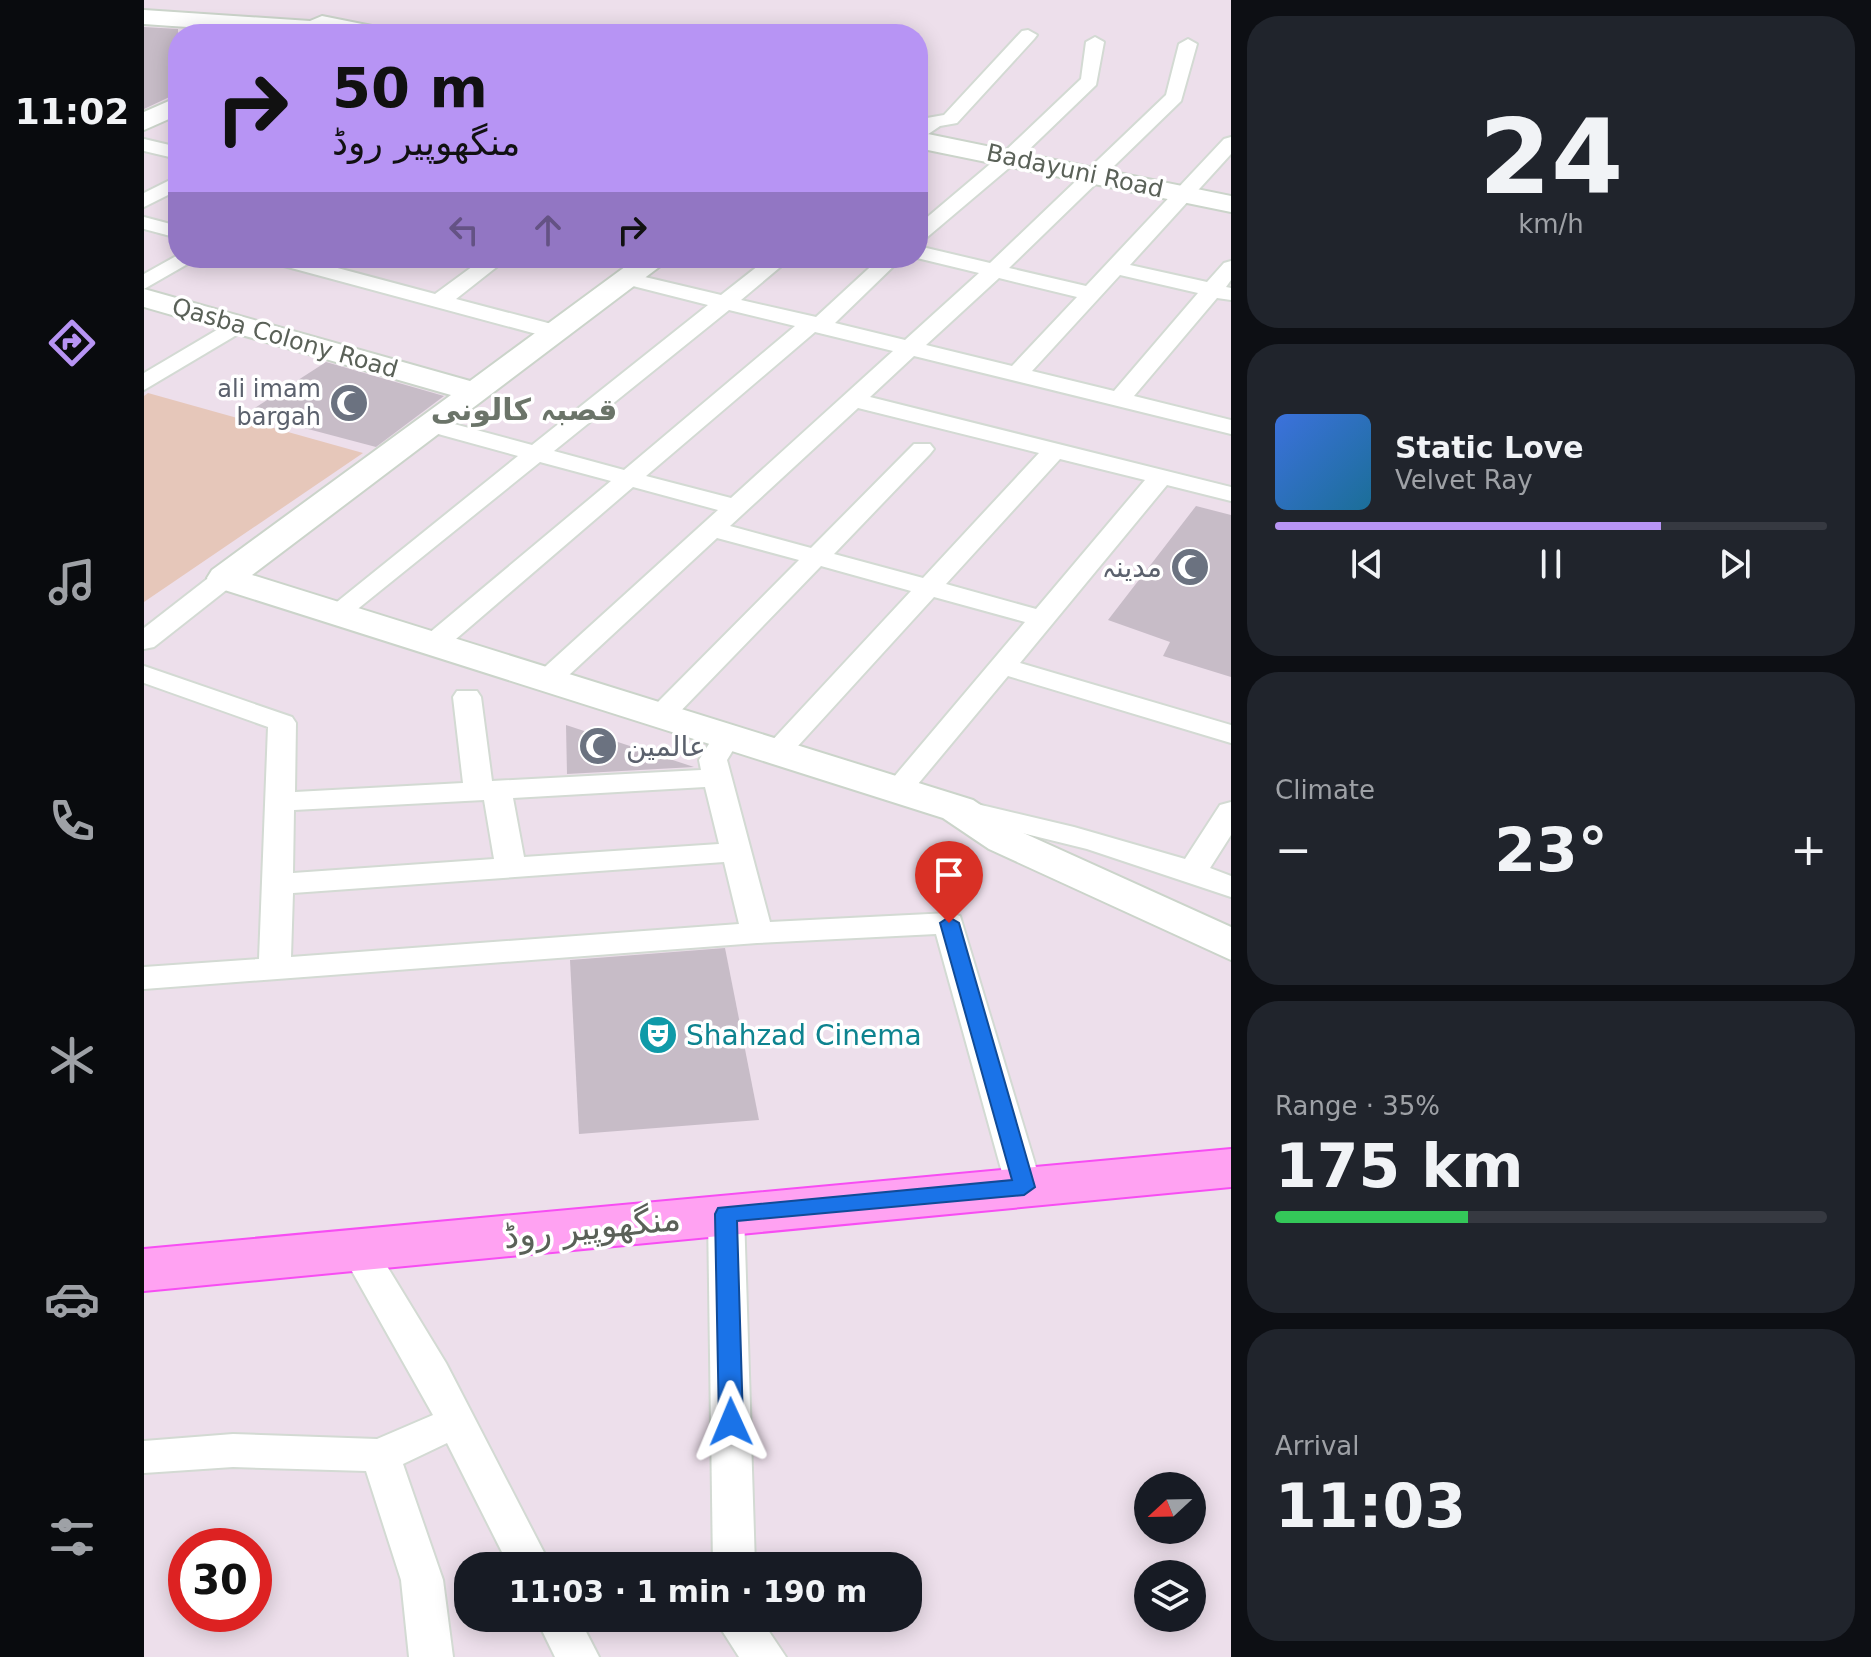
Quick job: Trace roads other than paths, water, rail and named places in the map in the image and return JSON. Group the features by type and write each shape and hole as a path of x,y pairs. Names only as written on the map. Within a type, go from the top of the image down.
{"main road":[{"name":"منگھوپیر روڈ","path":"144,1270 1231,1168"}],"street":[{"path":"144,17 252,24"},
{"path":"928,129 934,122 950,119 1028,35"},
{"path":"928,227 1009,158 1090,81 1095,42"},
{"path":"546,681 996,269 1175,97 1188,44"},
{"path":"144,122 168,110"},
{"name":"Badayuni Road","path":"928,142 1231,204"},
{"path":"1018,373 1231,143"},
{"path":"144,145 168,151"},
{"path":"144,201 168,188"},
{"path":"144,223 168,229"},
{"path":"928,254 1091,294"},
{"path":"1120,399 1221,292 1231,267"},
{"path":"144,283 170,268"},
{"path":"312,268 555,332"},
{"path":"323,271 328,268"},
{"path":"439,301 484,268"},
{"path":"144,641 472,391 643,268"},
{"path":"335,614 769,268"},
{"path":"432,645 880,268"},
{"path":"1116,268 1221,292"},
{"path":"628,279 1222,425 1231,401"},
{"name":"Qasba Colony Road","path":"144,298 472,391"},
{"path":"149,375 237,325"},
{"path":"851,399 1231,494"},
{"path":"428,424 734,507"},
{"path":"660,716 922,449"},
{"path":"777,752 1055,450"},
{"path":"898,790 1161,477"},
{"path":"711,528 1042,619"},
{"path":"225,578 958,809 1045,827 1193,871 1231,887"},
{"path":"1002,666 1231,734"},
{"path":"144,674 282,723 275,967"},
{"path":"467,697 488,790 511,868"},
{"path":"727,737 713,760 757,933"},
{"path":"280,802 718,778"},
{"path":"958,809 1004,840 1231,945"},
{"path":"1193,871 1231,811"},
{"path":"278,884 737,852"},
{"path":"144,978 757,933 949,923 1024,1187"},
{"path":"726,1214 734,1552"},
{"path":"358,1250 456,1422 523,1552"},
{"path":"144,1457 192,1450 284,1450 380,1456 456,1422"},
{"path":"380,1456 412,1537 432,1631 431,1657"},
{"path":"564,1632 577,1657"},
{"path":"745,1632 764,1657"}],"place":[{"name":"ali imam bargah","path":"349,403"},
{"name":"مدینہ","path":"1190,567"},
{"name":"عالمین","path":"598,746"},
{"name":"Shahzad Cinema","path":"658,1035"}],"district":[{"name":"قصبہ کالونی","path":"524,409"}]}
